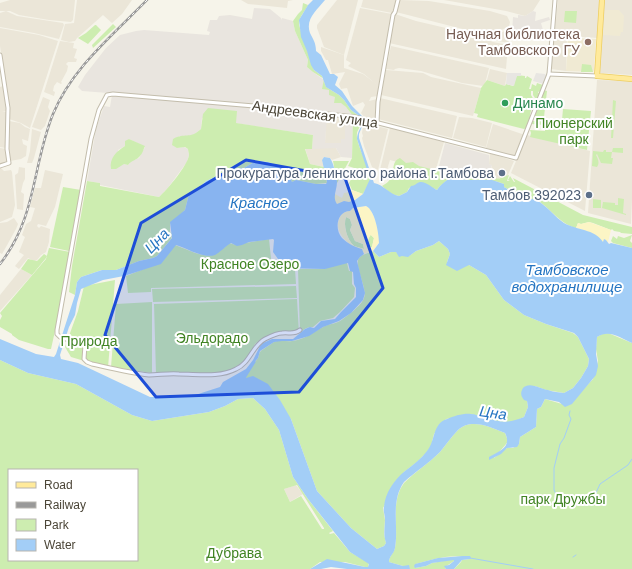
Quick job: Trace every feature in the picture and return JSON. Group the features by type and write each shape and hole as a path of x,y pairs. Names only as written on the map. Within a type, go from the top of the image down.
{"main road":[{"path":"602,0 597,76 632,79"}],"street":[{"path":"377,122 378,102 392,15 398,0"},
{"path":"555,0 549,74 597,76"},
{"path":"0,55 8,112 7,149 9,162 0,166"},
{"name":"Андреевская улица","path":"300,330 290,334 282,333 260,342 243,365 238,369 230,372 204,375 148,374 92,364 86,362 84,359 85,345 60,337 57,334 91,139 96,118 105,98 110,94 254,106 364,119 516,158 549,74"}],"highlighted area":[{"path":"246,160 345,178 383,288 299,392 156,397 105,335 141,223"}],"shaded area":[{"path":"10,0 75,0 73,20 71,22 49,20 19,15 10,11 0,11 0,3"},
{"path":"77,0 132,0 122,14 112,23 103,15 75,41 69,42 61,40 65,24 74,23"},
{"path":"241,0 293,0 288,1 287,8 248,4"},
{"path":"337,0 358,0 344,55 324,47 317,28 317,25"},
{"path":"363,0 396,0 392,13 361,7"},
{"path":"399,0 429,1 490,11 507,16 510,22 509,26 490,36 396,12"},
{"path":"444,0 540,0 533,11 525,16 506,11"},
{"path":"558,0 600,0 598,38 567,36 566,71 551,69"},
{"path":"604,0 632,0 632,75 599,73"},
{"path":"254,8 270,9 281,18 281,20 282,18 293,21 295,31 308,60 307,67 324,80 335,97 353,116 352,158 341,157 336,148 312,149 313,135 202,118 201,129 196,133 191,136 179,136 177,148 184,147 188,149 189,155 187,162 167,189 159,197 87,181 96,129 104,106 110,107 112,95 173,100 173,98 82,91 78,87 85,75 106,48 120,35 136,31 144,30 209,35 210,32 207,31 210,20 217,20 219,16 230,15 252,19","holes":["327,117 345,118 345,139 341,139 341,143 325,143","129,139 145,147 139,158 131,161 128,165 124,164 118,150 125,146"]},
{"path":"360,8 392,14 379,85 364,74 348,66 351,63 346,60"},
{"path":"605,10 619,10 624,16 623,32 621,32 620,36 603,35"},
{"path":"6,11 17,16 63,23 64,25 59,39 0,27 0,13"},
{"path":"533,11 536,12 535,21 549,17 550,20 541,23 543,32 539,34 539,39 520,36 513,37 513,17 518,18 518,15 525,16"},
{"path":"395,14 508,45 506,69 389,43"},
{"path":"0,28 39,35 58,41 30,128 9,119 9,108 0,46"},
{"path":"509,30 509,43 493,40 496,35"},
{"path":"568,36 596,39 593,72 566,71"},
{"path":"60,41 74,43 73,48 77,49 74,58 77,59 76,62 68,62 66,64 68,66 67,71 61,82 62,83 57,82 54,86 54,96 44,92"},
{"path":"391,46 489,68 485,84 483,86 462,83 421,71 399,68 394,70 386,69"},
{"path":"321,47 344,55 344,68 363,74 379,86 378,96 371,97 369,101 377,99 375,120 365,118 361,113 365,105 363,102 353,106 347,88 341,89 339,84 345,72 332,74 328,60 326,60 321,51"},
{"path":"490,69 507,73 505,86 487,80"},
{"path":"386,70 423,73 431,77 481,88 473,116 381,95"},
{"path":"507,73 521,73 521,76 517,76 514,86 506,84"},
{"path":"536,73 545,74 547,76 544,84 533,81"},
{"path":"597,80 632,81 631,224 588,213"},
{"path":"3,86 7,111 2,112 7,112 6,148 0,147 0,87"},
{"path":"43,97 50,100 48,107 50,111 45,126 41,130 32,127"},
{"path":"380,98 457,116 452,138 378,119"},
{"path":"326,117 345,118 345,139 341,143 325,143"},
{"path":"459,117 472,118 492,123 486,147 453,138"},
{"path":"9,121 20,123 30,129 28,141 22,139 23,144 27,146 26,156 21,159 10,161 8,152"},
{"path":"367,122 388,129 378,170 372,167 362,138 363,126"},
{"path":"493,124 525,135 515,156 486,148"},
{"path":"390,128 444,142 435,172 390,160 385,176 379,174"},
{"path":"32,129 41,132 32,163 27,163 30,151"},
{"path":"527,135 590,151 585,211 511,173"},
{"path":"445,143 489,155 489,164 492,165 489,176 470,176 438,170"},
{"path":"0,148 7,149 7,161 0,165"},
{"path":"305,148 336,148 341,157 332,160 324,157 322,160 324,167 310,164"},
{"path":"490,153 514,161 508,175 504,178 497,179 489,176 492,166 489,164"},
{"path":"0,167 4,171 11,170 12,172 15,205 12,217 0,222"},
{"path":"19,167 25,168 25,179 21,192 24,194 23,210 17,209 15,175 18,173"},
{"path":"45,170 63,174 55,207 46,226 38,224 37,226 39,228 41,226 50,229 49,242 46,252 34,261 28,258 19,269 15,266 24,255 19,252 25,237 22,235 26,224 31,221 35,208 30,207 35,188 41,188"},
{"path":"14,218 18,224 2,254 0,253 0,223 7,222"},
{"path":"21,269 32,275 0,311 0,295"},
{"path":"296,485 303,494 290,502 284,489"}],"green space":[{"path":"303,3 308,5 301,17 299,25 314,70 323,78 307,67 308,60 295,31 293,21 302,10"},
{"path":"565,11 577,11 576,23 564,22"},
{"path":"113,24 116,27 93,48 92,45"},
{"path":"95,25 101,30 88,44 78,38 86,33"},
{"path":"582,64 591,65 593,72 581,72"},
{"name":"Динамо","path":"517,75 525,76 525,78 527,76 532,79 529,89 531,89 532,84 536,86 537,83 543,85 540,93 538,98 535,98 533,91 531,91 531,95 534,100 527,128 524,129 477,117 478,114 474,113 481,88 487,80 505,86 506,84 513,86"},
{"path":"324,81 326,87 339,95 351,110 363,119 357,133 357,138 369,170 370,180 363,194 352,190 349,183 354,174 354,168 348,166 352,158 353,116 341,103 334,103 335,97 329,95 329,90 322,89"},
{"path":"543,90 547,91 544,117 532,116"},
{"path":"613,100 616,101 613,138 611,138"},
{"path":"208,108 237,111 236,123 313,135 312,149 305,149 310,164 324,167 327,183 316,184 296,180 292,182 291,180 294,177 292,172 268,162 256,161 244,168 234,169 206,181 189,194 185,210 170,224 170,232 172,234 171,239 157,256 116,270 102,270 81,277 77,282 75,295 69,292 72,266 87,181 100,183 100,186 159,197 181,171 189,155 188,149 185,147 177,148 172,145 173,139 193,134 201,129 203,114"},
{"name":"Пионерский парк","path":"563,109 591,111 587,150 530,137 530,130 545,131 545,125 531,124 532,121 546,121 546,119 562,120"},
{"path":"129,139 145,146 142,154 128,165 124,164 116,169 111,169 112,158 125,146 125,141"},
{"path":"613,148 623,148 623,153 612,152"},
{"path":"606,150 606,152 612,152 612,164 601,163 597,154 598,166 592,166 593,151 603,152"},
{"path":"400,158 406,163 413,162 419,166 447,173 491,177 492,173 494,178 501,178 509,175 507,181 510,181 508,180 510,176 514,182 513,178 583,215 632,227 632,234 621,233 589,222 581,224 578,223 576,228 570,226 560,220 538,201 518,196 504,187 504,184 500,182 450,178 437,190 425,184 409,188 407,192 399,196 391,194 382,186 389,180 395,162"},
{"path":"333,161 349,161 337,183"},
{"path":"63,187 81,190 69,251 50,247"},
{"path":"618,198 624,199 623,213 626,215 602,208 603,202 615,203 615,205 618,205"},
{"path":"593,199 601,200 601,208 593,208"},
{"path":"346,217 350,219 352,225 350,230 355,241 363,244 364,249 354,246 349,240 345,228"},
{"path":"370,235 374,238 371,248 367,242"},
{"path":"632,235 630,241 632,243 632,248 613,243 611,241 613,236 617,239 618,236 624,238"},
{"name":"Красное Озеро","path":"269,239 272,268 295,269 296,284 151,288 151,292 128,293 126,276 149,267 175,245 199,254 210,255 218,252 229,243 241,245"},
{"path":"439,241 448,249 450,254 447,262 469,265 486,275 504,300 524,315 573,333 578,337 589,359 588,366 573,388 564,393 546,390 535,386 527,401 528,407 524,417 513,422 499,422 471,414 446,419 434,434 431,446 427,452 404,472 383,508 385,520 384,534 386,543 384,546 377,549 351,528 317,491 291,419 246,379 246,372 256,361 261,351 276,341 296,340 325,326 336,323 350,314 363,301 365,294 358,265 358,260 361,256 373,251 379,257 391,252 396,252 402,256 409,256 416,251 433,245"},
{"path":"49,248 70,252 51,349 19,340 0,327 0,320 2,316 0,313 46,259"},
{"path":"44,254 47,256 46,258 32,275 21,269 28,259 37,261"},
{"path":"347,263 349,271 352,271 352,284 355,288 354,297 333,318 320,321 313,327 306,328 300,333 298,269 323,269"},
{"name":"Природа","path":"115,280 108,368 71,357 65,347 78,311 84,286"},
{"path":"296,286 297,298 153,302 152,289"},
{"name":"Эльдорадо","path":"297,299 299,333 277,333 261,339 255,344 248,358 229,372 216,374 177,372 156,374 154,304"},
{"path":"152,302 152,373 111,367 116,304"},
{"name":"парк Дружбы","path":"608,333 632,343 632,569 454,569 462,560 470,559 457,556 443,557 416,564 415,568 454,559 454,561 445,567 446,569 409,569 410,568 389,562 395,548 396,540 397,498 404,483 440,452 455,433 463,426 475,424 481,425 505,433 508,441 494,458 507,448 513,448 519,444 520,437 536,427 537,409 541,407 545,399 562,404 581,392 593,379 598,361 596,349 597,337"},
{"name":"Дубрава","path":"0,360 28,373 76,384 132,415 152,421 209,412 238,399 253,398 265,409 279,430 293,477 333,531 329,533 334,533 350,552 369,563 368,567 365,567 345,562 320,562 310,569 0,569","holes":["297,485 324,528 322,529 301,496 290,502 284,489"]}],"sand":[{"path":"352,190 363,194 352,201 344,201 338,204 335,201 335,194 342,198 344,193"},
{"path":"366,206 374,216 380,241 373,251 364,254 361,249 352,246 340,233 338,221 340,217 343,213 350,211 353,208","holes":["346,217 350,219 352,225 350,230 355,241 363,244 364,249 354,246 349,240 345,228","371,235 374,238 372,247 370,248 367,242"]},
{"path":"589,222 611,230 608,242 603,242 586,231 576,228 578,223 581,224"}],"water":[{"path":"313,0 325,0 310,19 310,33 315,43 316,51 321,55 330,74 334,74 338,77 335,85 342,91 352,106 365,119 359,134 359,138 374,183 399,196 407,192 411,186 414,186 420,182 437,190 442,184 452,177 467,180 492,180 504,184 504,187 518,196 538,201 564,223 590,232 600,238 603,242 604,239 609,244 611,243 632,248 632,343 611,334 597,337 596,354 598,366 596,375 572,404 565,407 559,402 545,399 541,407 537,409 536,427 520,437 517,447 507,448 501,454 489,460 489,457 504,448 506,445 507,438 505,433 493,428 475,424 463,426 453,435 440,452 404,482 397,498 395,548 389,562 403,566 409,565 410,569 347,569 331,567 310,569 327,559 365,567 368,567 369,564 350,552 308,499 293,477 279,430 265,409 253,398 238,399 209,412 152,421 132,415 76,384 28,373 0,360 0,339 36,354 54,357 75,295 77,282 81,277 102,270 116,270 157,256 172,238 170,222 185,210 189,194 206,181 234,169 244,168 256,161 268,162 292,172 294,176 291,180 292,182 296,180 316,184 326,184 327,182 322,160 324,157 330,158 335,170 337,182 335,199 337,204 344,201 349,202 355,200 363,194 370,179 357,139 363,119 351,110 339,95 326,87 322,76 314,70 311,65 301,37 299,20 308,5","holes":["366,206 372,212 376,223 379,243 373,251 379,257 391,252 396,252 399,257 408,257 416,251 433,245 439,241 448,249 450,254 446,265 457,271 469,265 486,275 504,300 524,315 574,333 578,337 589,359 588,366 581,378 573,388 564,393 532,385 528,385 523,388 521,391 522,396 524,400 527,401 528,407 524,417 513,421 504,422 474,414 465,414 442,421 436,428 432,442 427,451 420,459 397,478 388,492 384,508 384,534 386,543 384,546 377,549 351,528 317,491 291,419 280,400 268,384 253,376 246,378 245,375 258,358 260,351 274,342 292,341 309,336 323,327 339,321 351,313 363,300 365,293 357,261 364,254 362,249 352,245 342,238 338,230 338,221 342,214 353,208","273,239 273,252 278,259 279,268 325,269 348,263 350,271 353,272 356,297 335,319 321,321 314,328 310,327 305,329 293,339 272,339 263,343 246,369 223,382 220,387 189,397 150,397 78,363 61,359 60,355 69,327 75,315 81,289 103,280 124,276 161,264 176,245 205,256 210,256 217,254 231,243 237,246 249,242"]},
{"path":"470,556 471,558 462,560 454,569 446,569 444,566 449,565 454,560 432,563 415,568 414,566 415,564 438,558"}],"waterway":[{"name":"Цна","path":"244,378 254,362"},
{"path":"570,411 569,415 571,419 564,438 560,444 554,468 554,490 556,494 573,501 591,498 595,495 600,484 628,465 632,459"},
{"path":"470,558 533,569"}],"railway":[{"path":"0,264 12,246 21,228 27,210 46,133 61,97 82,67 94,53 147,0"}],"place":[{"name":"Научная библиотека Тамбовского ГУ","path":"588,42"},
{"name":"Динамо","path":"505,103"},
{"name":"Прокуратура ленинского района г.Тамбова","path":"502,173"},
{"name":"Тамбов 392023","path":"589,195"}],"water label":[{"name":"Красное","path":"259,203"},
{"name":"Тамбовское водохранилище","path":"567,278"}]}
